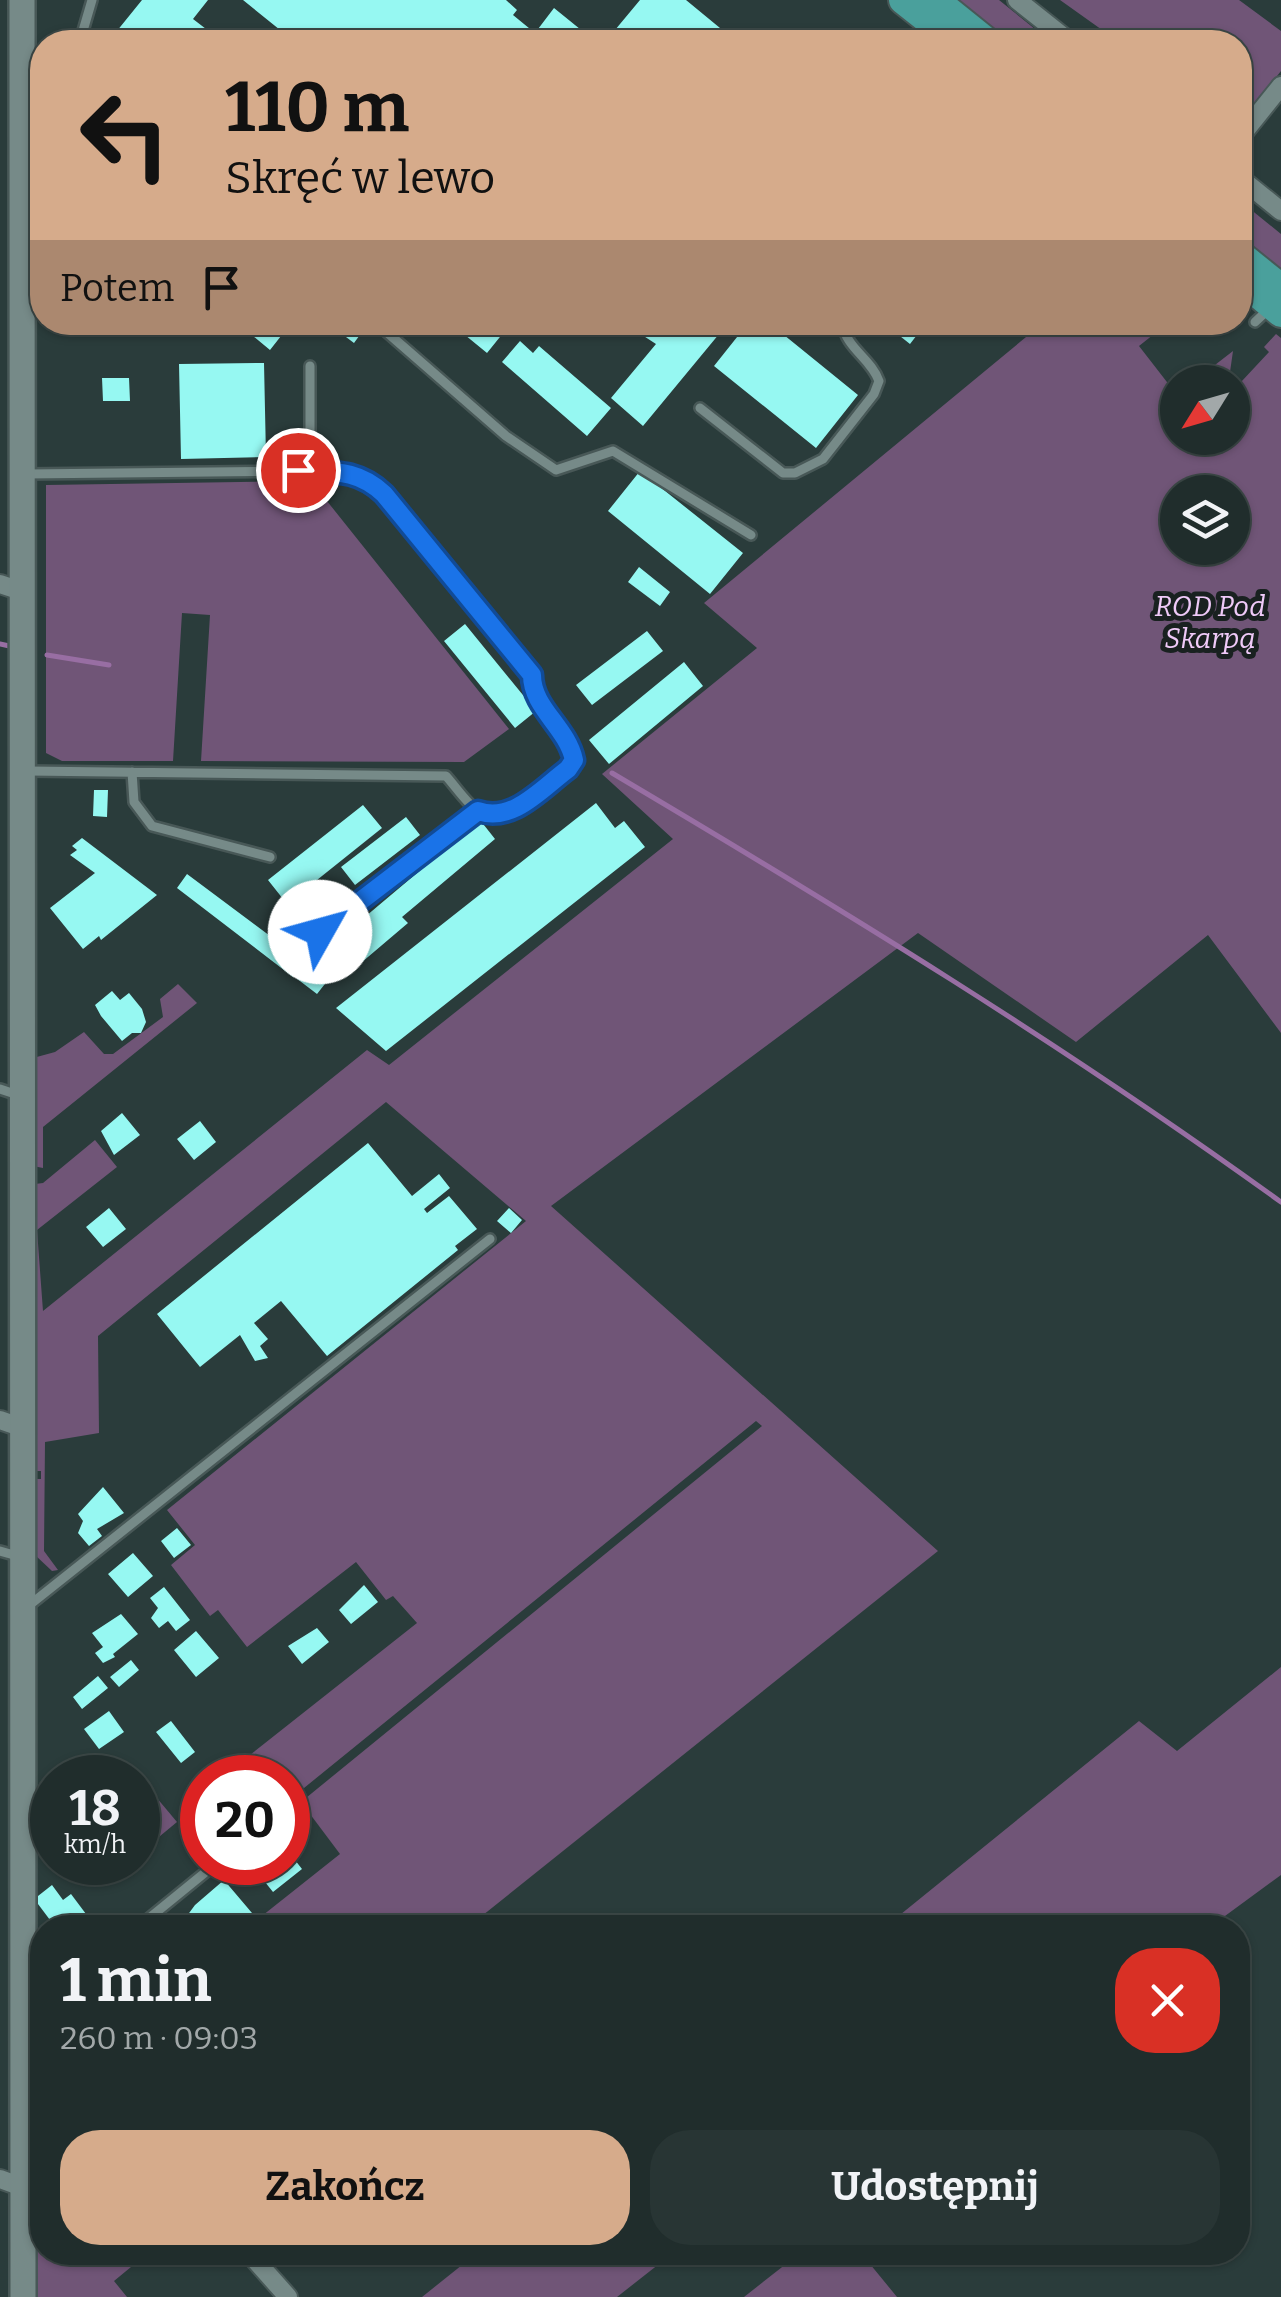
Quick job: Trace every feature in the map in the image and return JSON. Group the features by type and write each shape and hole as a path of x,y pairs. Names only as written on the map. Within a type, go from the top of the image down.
{"main road":[{"path":"903,0 950,30"},
{"path":"934,0 956,30"},
{"path":"1252,272 1274,305"},
{"path":"1252,288 1274,305"}],"street":[{"path":"22,0 30,46"},
{"path":"1017,0 1055,30"},
{"path":"1252,123 1281,86"},
{"path":"30,161 24,474 12,588 25,771 12,1093 12,1554 23,1610 30,2102"},
{"path":"1252,188 1281,211"},
{"path":"23,2297 11,2183 30,2161"},
{"path":"260,2265 288,2297"}],"lane":[{"path":"83,30 92,0"},
{"path":"389,335 506,436 556,470 613,451 751,535"},
{"path":"700,408 783,474 816,464 874,394 879,381 872,365 845,335"},
{"path":"310,366 310,471"},
{"path":"24,474 310,471 349,472 368,478 532,675 536,697 570,745 574,760 568,769 510,812 495,817 478,811 446,776 25,771"},
{"path":"132,772 134,802 152,826 270,858"},
{"path":"320,932 478,811"},
{"path":"23,1610 490,1238"},
{"path":"153,1915 190,1885"}],"green space":[{"path":"947,0 999,0 1036,30 984,30"},
{"path":"1060,0 1239,0 1281,31 1281,71 1252,107 1252,30 1102,30"},
{"path":"1252,210 1281,234 1281,277 1252,253"},
{"name":"ROD Pod Skarpą","path":"1276,334 1281,338 1281,1033 1208,935 1076,1042 918,933 551,1206 938,1551 483,1915 263,1915 301,1885 310,1885 310,1878 340,1854 310,1814 310,1795 762,1426 756,1421 310,1783 310,1755 250,1755 417,1623 393,1596 386,1600 356,1562 247,1647 218,1610 210,1616 171,1565 195,1545 167,1510 526,1221 386,1102 98,1336 99,1433 45,1442 44,1551 58,1570 52,1571 35,1555 34,1479 41,1479 41,1471 33,1471 35,1184 43,1183 95,1140 117,1167 37,1230 43,1311 367,1050 389,1065 673,839 602,774 757,648 704,603 1028,335 1153,335 1139,346 1160,373 1160,455 1250,455 1250,372 1269,352 1264,347"},
{"path":"1233,351 1231,365 1215,365"},
{"path":"311,481 509,729 464,762 201,761 210,615 182,613 173,761 62,761 46,753 46,485"},
{"path":"178,984 197,1003 43,1127 43,1168 33,1166 33,1058 55,1052 84,1032 104,1054 113,1054 163,1017 160,999"},
{"path":"1281,1667 1281,1875 1226,1915 900,1915 1139,1721 1177,1751"},
{"path":"160,1802 177,1822 160,1836"},
{"path":"35,2265 133,2265 114,2281 127,2297 35,2297"},
{"path":"462,2265 658,2265 617,2297 422,2297"},
{"path":"785,2265 871,2265 897,2297 744,2297"}],"building":[{"path":"142,0 208,0 193,19 207,30 118,30"},
{"path":"243,0 506,0 517,10 513,15 531,30 280,30"},
{"path":"640,0 686,0 722,30 615,30"},
{"path":"554,8 581,30 537,30"},
{"path":"252,335 282,335 270,350"},
{"path":"343,335 360,335 354,343"},
{"path":"465,335 502,335 487,353"},
{"path":"642,335 718,335 643,426 611,398 656,344"},
{"path":"739,335 784,335 858,395 816,448 714,366"},
{"path":"899,335 917,335 910,344"},
{"path":"520,341 533,353 539,346 611,408 587,436 502,362"},
{"path":"264,363 266,457 181,459 179,364"},
{"path":"102,378 129,378 130,401 103,401"},
{"path":"640,471 743,553 710,594 608,511"},
{"path":"639,567 670,592 660,606 628,582"},
{"path":"465,624 536,711 515,728 444,641"},
{"path":"647,631 663,651 592,705 576,685"},
{"path":"684,662 703,686 609,764 589,740"},
{"path":"94,790 108,790 107,817 93,816"},
{"path":"596,803 615,828 624,821 645,847 386,1051 336,1008"},
{"path":"363,805 382,828 287,904 268,880"},
{"path":"406,817 420,835 355,885 341,867"},
{"path":"480,820 495,839 402,917 408,923 355,968 334,943"},
{"path":"82,838 157,895 101,940 99,936 83,949 50,908 95,873 70,855 77,850 72,846"},
{"path":"187,874 305,962 293,977 177,888"},
{"path":"307,963 328,980 317,994 296,978"},
{"path":"112,991 120,1000 129,993 142,1009 146,1022 141,1033 132,1033 122,1041 101,1016 95,1005"},
{"path":"122,1113 140,1135 114,1155 101,1131"},
{"path":"200,1121 216,1142 194,1160 177,1139"},
{"path":"368,1143 412,1196 439,1174 450,1188 424,1209 427,1213 449,1196 477,1229 455,1246 458,1250 327,1356 281,1301 254,1323 268,1339 260,1346 268,1358 255,1361 240,1335 200,1367 157,1314"},
{"path":"109,1208 126,1229 103,1247 86,1227"},
{"path":"509,1208 522,1220 511,1233 497,1221"},
{"path":"103,1487 124,1513 97,1529 102,1536 89,1546 78,1533 83,1521 78,1514"},
{"path":"177,1528 191,1545 174,1558 161,1541"},
{"path":"133,1553 153,1576 128,1597 108,1574"},
{"path":"364,1585 378,1602 351,1624 339,1610"},
{"path":"164,1587 190,1620 176,1631 168,1621 159,1628 151,1618 158,1608 150,1598"},
{"path":"121,1614 138,1634 113,1654 115,1657 103,1663 95,1653 103,1647 92,1633"},
{"path":"317,1628 329,1642 302,1664 288,1646"},
{"path":"196,1631 219,1658 196,1677 174,1650"},
{"path":"131,1660 139,1670 119,1687 110,1677"},
{"path":"98,1676 108,1688 82,1709 73,1697"},
{"path":"109,1711 124,1732 99,1749 84,1729"},
{"path":"171,1721 195,1752 180,1755 180,1762 156,1732"},
{"path":"52,1885 63,1900 71,1894 87,1915 46,1915 38,1904 38,1896"},
{"path":"218,1885 228,1885 252,1913 250,1915 188,1915"}],"waterway":[{"path":"0,644 14,647"},
{"path":"47,655 109,665"},
{"path":"612,773 952,980 1281,1202"}],"route":[{"path":"298,470 349,472 368,478 384,494 532,675 536,697 570,745 574,760 568,769 510,812 495,817 478,811 320,932"}]}
